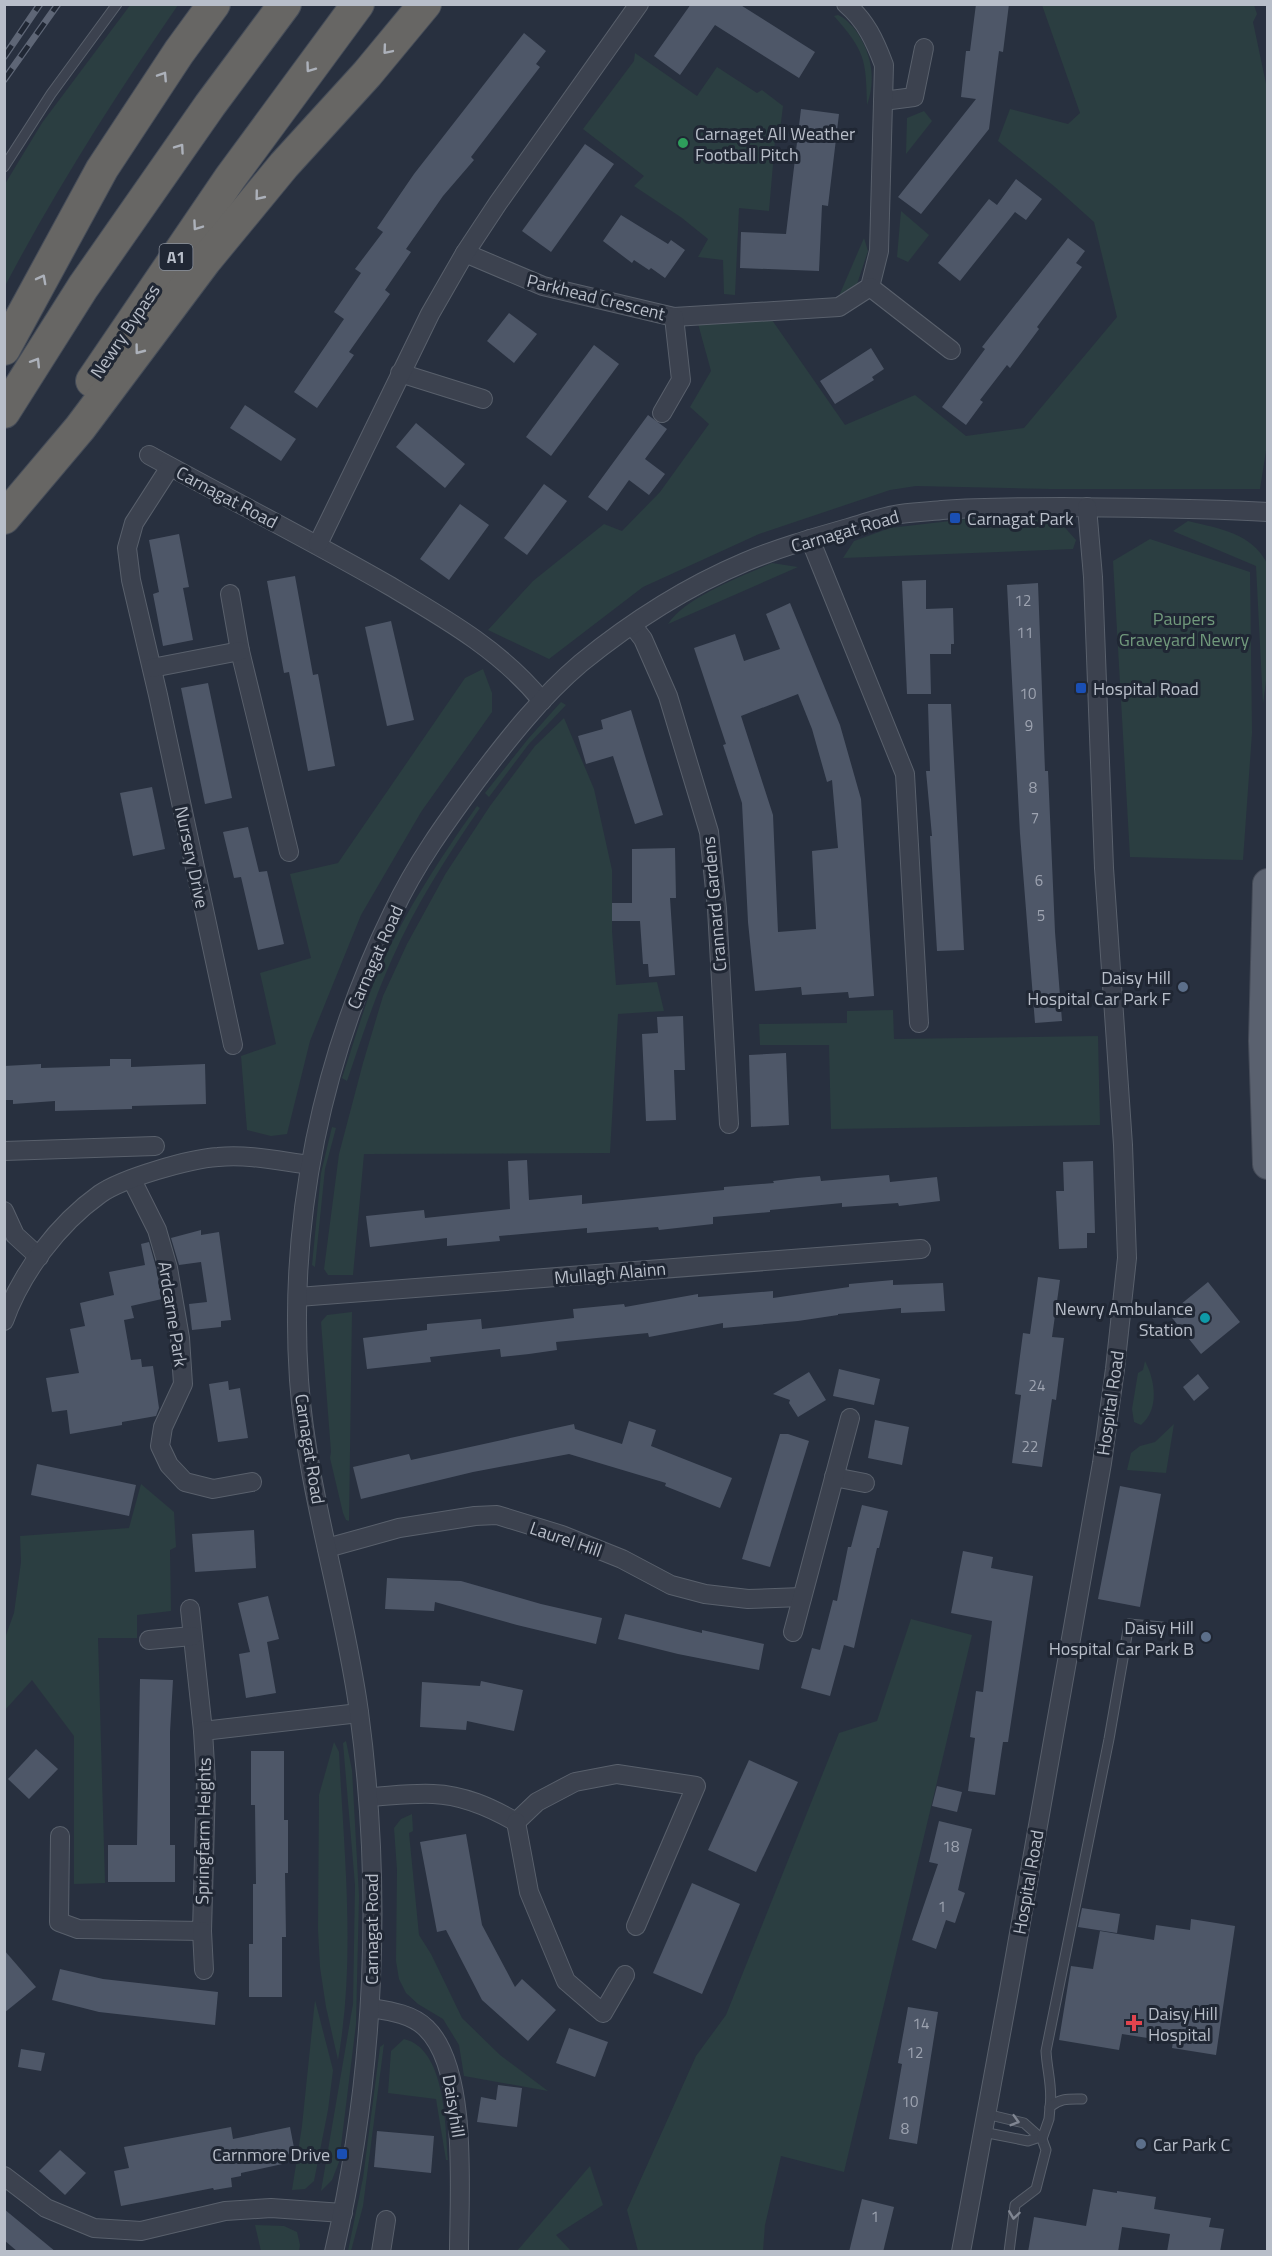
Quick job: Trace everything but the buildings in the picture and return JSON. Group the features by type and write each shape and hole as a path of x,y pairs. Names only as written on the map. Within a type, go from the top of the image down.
{"highway":[{"path":"4,349 102,169 179,52 214,4"},
{"path":"4,412 83,287 210,105 285,4"},
{"name":"Newry Bypass","path":"4,517 45,451 230,177 358,4"},
{"path":"4,517 80,428 234,226 284,165 367,74 424,4"}],"main road":[{"path":"1268,884 1264,1041 1268,1164"}],"street":[{"path":"318,544 400,373 465,253 639,4"},
{"path":"846,4 860,16 874,39 884,65 879,251 870,287 951,350"},
{"path":"883,101 914,97 924,48"},
{"name":"Parkhead Crescent","path":"465,253 543,286 674,317 839,307 870,287"},
{"path":"662,413 681,380 674,317"},
{"path":"400,373 483,399"},
{"name":"Carnagat Road","path":"149,455 318,544 430,610 491,650 542,701"},
{"name":"Nursery Drive","path":"170,467 134,523 127,548 131,580 233,1046"},
{"name":"Carnagat Road","path":"334,2252 343,2213 359,2109 371,2008 373,1902 368,1797 359,1713 345,1628 311,1473 299,1380 299,1258 309,1165 320,1112 350,1009 394,909 436,837 503,746 542,701 580,665 684,591 746,561 810,539 897,514 987,507 1190,507 1268,512"},
{"name":"Hospital Road","path":"961,2252 1104,1451 1127,1258 1123,1145 1104,868 1093,577 1087,507"},
{"path":"810,539 905,774 920,1023"},
{"path":"230,594 240,651 289,852"},
{"name":"Crannard Gardens","path":"633,626 643,639 668,696 710,832 717,909 729,1124"},
{"path":"152,668 240,651"},
{"path":"4,1151 155,1146"},
{"path":"4,1322 9,1307 39,1257 73,1217 102,1193 164,1168 217,1157 251,1156 309,1165"},
{"name":"Ardcarne Park","path":"132,1180 157,1230 168,1268 180,1338 183,1384 163,1427 160,1446 169,1465 185,1482 213,1489 252,1482"},
{"path":"4,1211 15,1235 39,1257"},
{"name":"Mullagh Alainn","path":"298,1297 921,1249"},
{"path":"793,1632 850,1418"},
{"path":"834,1477 865,1483"},
{"name":"Laurel Hill","path":"327,1548 399,1528 496,1515 562,1535 622,1559 671,1585 705,1594 748,1599 802,1597"},
{"name":"Springfarm Heights","path":"190,1609 206,1782 202,1931 204,1970"},
{"path":"149,1640 192,1636"},
{"name":"Springfarm Heights","path":"203,1731 359,1713"},
{"path":"516,1821 537,1802 575,1782 617,1774 696,1786 636,1926"},
{"path":"368,1797 434,1794 465,1798 516,1821"},
{"path":"516,1821 529,1892 566,1981 603,2013 625,1975"},
{"name":"Springfarm Heights","path":"60,1836 59,1922 78,1929 202,1931"},
{"name":"Daisyhill","path":"371,2008 410,2017 425,2027 440,2044 447,2066 460,2130 459,2252"},
{"path":"4,2176 46,2208 94,2228 141,2231 225,2211 271,2208 343,2213"},
{"path":"381,2252 386,2220"}],"lane":[{"path":"4,167 51,94 117,4"},
{"path":"1041,2138 1049,2119 1052,2092 1046,2051 1109,1739 1129,1623 1162,1627"},
{"path":"1050,2107 1056,2101 1068,2098 1082,2099"},
{"path":"985,2123 1028,2141 1041,2138"},
{"path":"985,2123 1024,2123 1041,2138 1046,2150 1036,2189 1015,2205 1009,2252"}],"green space":[{"path":"131,4 178,5 87,143 5,286 5,184 42,123"},
{"path":"1042,5 1254,5 1257,14 1253,22 1268,93 1268,438 1260,489 1051,489 916,486 890,490 759,534 643,587 549,659 488,630 533,581 604,524 622,531 660,492 709,424 690,407 711,371 697,320 772,320 845,425 915,395 966,436 1024,428 1117,317 1094,222 998,141 1010,109 1068,124 1080,113"},
{"path":"838,15 853,27 868,55 872,85 867,105 866,77 862,56 852,38 834,16"},
{"path":"635,53 697,96 717,67 757,93 762,90 783,106 779,139 775,141 769,211 739,208 735,295 724,294 723,260 698,257 708,239 682,218 634,186 644,176 583,129 634,61"},
{"path":"924,111 932,121 906,154 907,118"},
{"path":"901,211 929,235 908,262 897,257"},
{"path":"864,238 868,251 857,284 839,296"},
{"path":"1033,516 1059,521 1076,540 1073,549 843,558 854,541 890,528 967,519"},
{"path":"1188,521 1233,533 1243,538 1252,544 1267,563 1268,666 1263,704 1256,566 1173,531"},
{"name":"Paupers Graveyard Newry","path":"1150,539 1250,572 1252,733 1243,860 1130,857 1113,561"},
{"path":"772,563 798,567 668,624 676,614 700,596"},
{"path":"483,669 492,693 492,712 421,812 361,915 310,1041 287,1134 271,1136 247,1130 241,1056 276,1044 260,973 311,958 290,874 338,863 465,678"},
{"path":"561,702 566,705 528,745 489,797 485,793"},
{"path":"564,718 594,789 612,870 612,931 616,985 657,982 664,1011 618,1014 610,1153 364,1154 353,1275 328,1275 324,1269 339,1154 383,996 407,944 446,873 490,806 535,746"},
{"path":"477,806 480,808 432,882 401,939 385,974 347,1081 342,1078 371,989 386,954 422,889"},
{"path":"893,1010 894,1039 1098,1036 1100,1125 831,1129 829,1045 760,1045 759,1024 847,1023 847,1011"},
{"path":"332,1127 336,1128 325,1169 315,1267 312,1265 321,1173"},
{"path":"352,1312 349,1521 343,1513 330,1458 321,1322 327,1315"},
{"path":"1145,1361 1154,1394 1151,1411 1141,1425 1134,1422 1132,1409 1138,1373 1143,1370"},
{"path":"1174,1424 1166,1473 1127,1470 1131,1453 1140,1446 1155,1442"},
{"path":"141,1484 174,1512 176,1547 170,1550 171,1611 137,1615 137,1638 98,1638 105,1883 74,1884 74,1736 32,1680 5,1710 5,1638 14,1613 21,1562 20,1536 129,1528"},
{"path":"911,1619 972,1635 844,2172 781,2156 765,2225 763,2251 638,2251 627,2210 696,2056 726,2015 839,1733 877,1721"},
{"path":"346,1741 352,1770 359,1896 356,2024 339,2162 332,2180 321,2191 353,2004 355,1885 343,1743"},
{"path":"334,1742 339,1752 348,1945 338,2060 326,2007 320,1967 318,1930 319,1795"},
{"path":"412,1814 413,1831 409,1833 419,1935 431,1954 462,2018 500,2055 548,2091 464,2076 459,2045 443,2019 418,2004 406,1993 399,1979 396,1961 397,1870 394,1828 401,1819"},
{"path":"315,2000 333,2070 328,2110 314,2181 305,2189 292,2190 302,2126"},
{"path":"404,2039 418,2046 428,2057 436,2072 444,2109 448,2160 446,2160 436,2099 388,2093 391,2051"},
{"path":"384,2044 363,2206 351,2251 348,2251 363,2178 380,2047"},
{"path":"590,2166 603,2205 556,2235 571,2251 517,2251"},
{"path":"255,2225 284,2226 297,2232 299,2251 261,2251"}],"railway":[{"path":"4,57 40,4"},
{"path":"4,80 58,4"}],"place":[{"name":"Carnaget All Weather Football Pitch","path":"683,143"},
{"name":"Carnagat Park","path":"955,518"},
{"name":"Hospital Road","path":"1081,688"},
{"name":"Daisy Hill Hospital Car Park F","path":"1183,987"},
{"name":"Newry Ambulance Station","path":"1205,1318"},
{"name":"Daisy Hill Hospital Car Park B","path":"1206,1637"},
{"name":"Daisy Hill Hospital","path":"1134,2023"},
{"name":"Car Park C","path":"1141,2144"},
{"name":"Carnmore Drive","path":"342,2154"}]}
